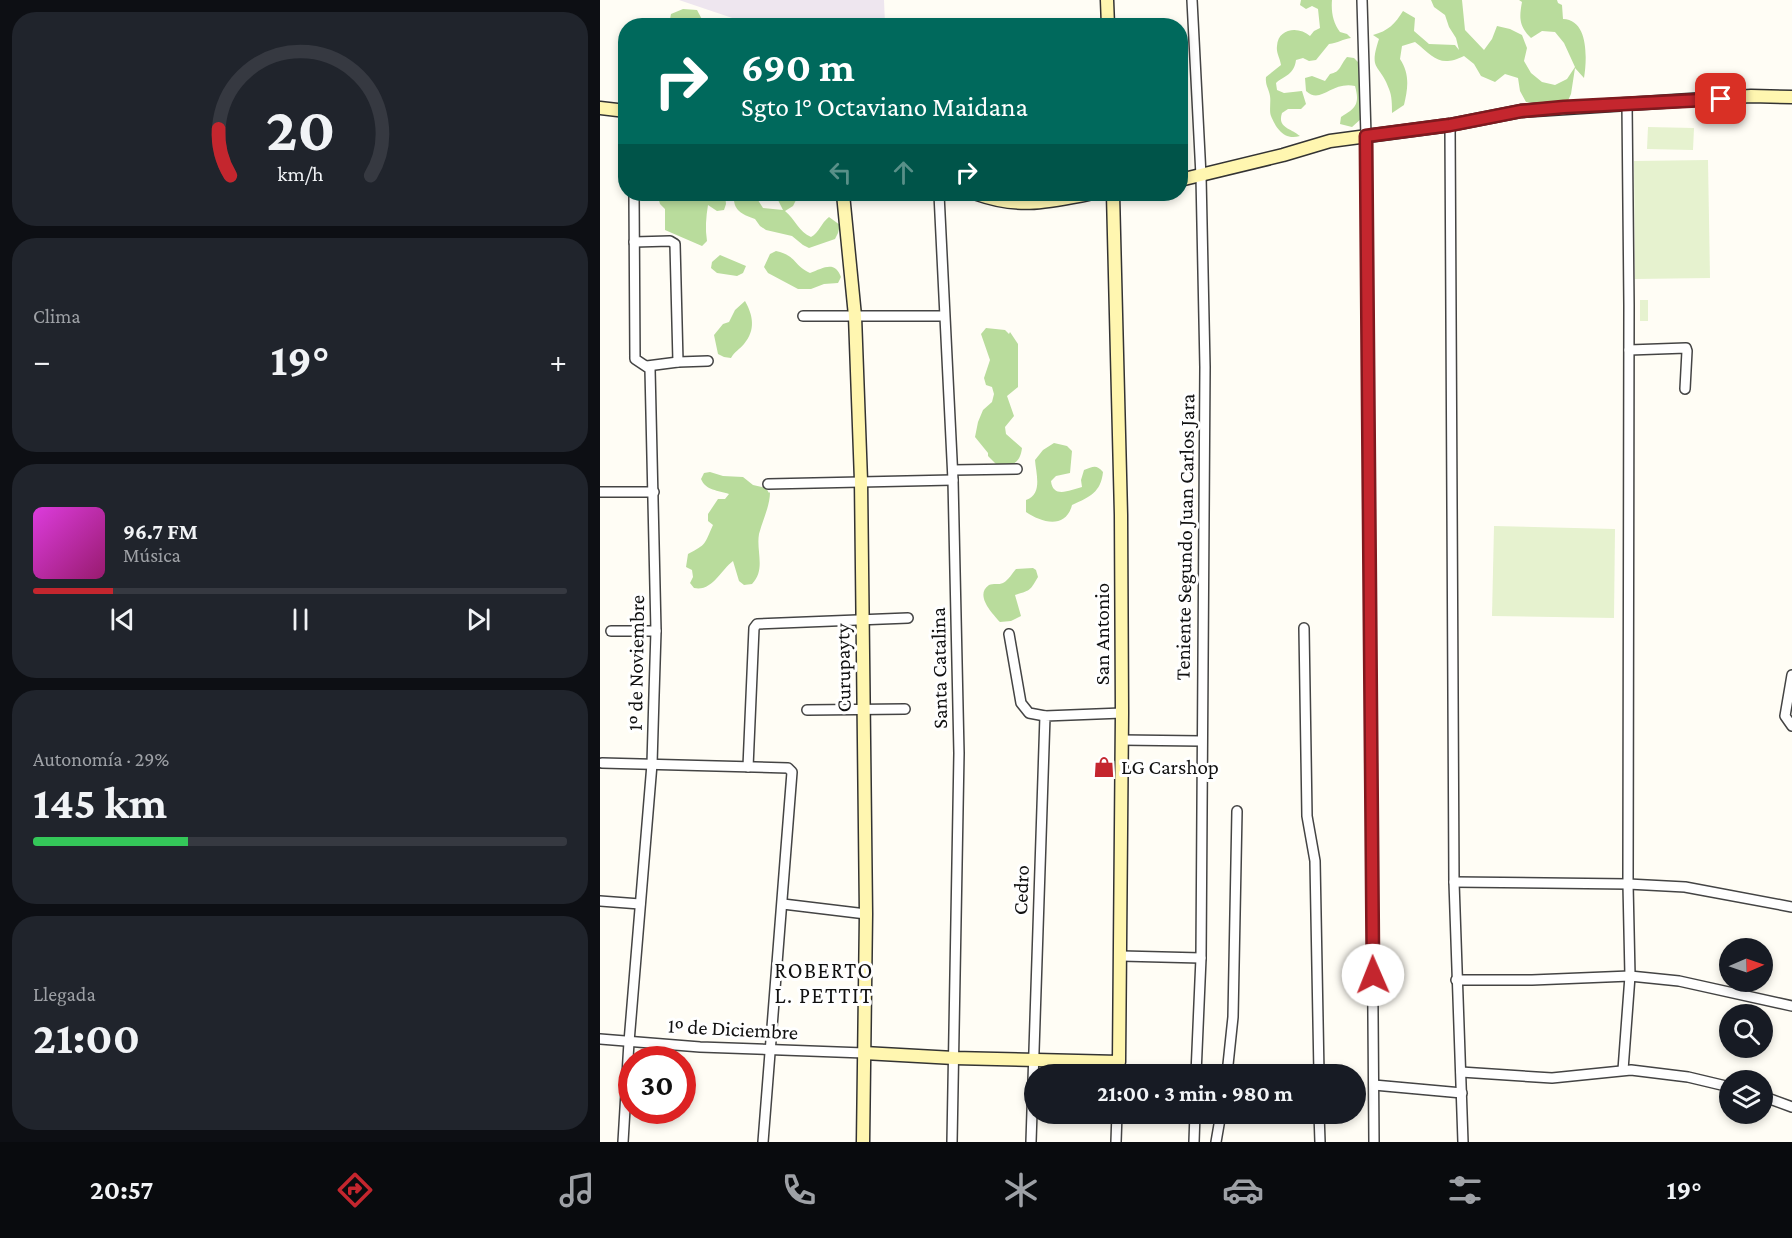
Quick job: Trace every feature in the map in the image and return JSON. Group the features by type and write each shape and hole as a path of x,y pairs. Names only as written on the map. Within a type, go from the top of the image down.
{"street":[{"path":"1107,0 1108,18"},
{"name":"Teniente Segundo Juan Carlos Jara","path":"1192,0 1201,176 1205,367 1201,958 1196,1064"},
{"path":"1362,0 1366,136 1374,1142"},
{"path":"1188,178 1330,141 1450,125 1521,111 1751,96 1792,97"},
{"path":"1623,1070 1630,976 1627,104"},
{"path":"600,108 618,110"},
{"path":"1450,125 1454,882 1462,1142"},
{"name":"1º de Noviembre","path":"623,1142 651,764 656,631 650,369 635,359 634,201"},
{"name":"Curupayty","path":"844,201 855,316 861,481 866,914 863,1142"},
{"name":"Santa Catalina","path":"939,201 953,475 959,753 952,1142"},
{"path":"1002,201 1012,204 1042,201"},
{"name":"San Antonio","path":"1113,201 1121,515 1122,956 1119,1064"},
{"path":"634,242 670,241 675,244 678,362"},
{"path":"803,316 944,316"},
{"path":"1629,351 1686,348 1688,351 1685,389"},
{"path":"647,366 678,362 708,362"},
{"path":"768,484 861,481 1017,469"},
{"path":"600,492 654,492"},
{"path":"748,767 754,628 762,623 908,618"},
{"path":"1304,628 1307,816 1315,861 1319,1064"},
{"path":"611,631 656,631"},
{"path":"1009,634 1018,692 1021,703 1029,713 1045,716 1122,713"},
{"path":"1792,675 1785,716 1792,726"},
{"path":"807,710 905,710"},
{"name":"Cedro","path":"1030,1142 1045,716"},
{"path":"1121,740 1202,741"},
{"path":"602,763 788,768 792,772 763,1142"},
{"path":"1228,1064 1233,1017 1237,811"},
{"path":"1454,882 1685,887 1792,907"},
{"path":"600,901 640,904"},
{"path":"783,904 866,914"},
{"path":"1122,956 1201,958"},
{"path":"1456,980 1630,976 1679,981 1792,1006"},
{"name":"1º de Diciembre","path":"600,1039 700,1047 864,1053"},
{"path":"864,1053 1076,1064"},
{"path":"1461,1072 1552,1078 1623,1070 1688,1077 1719,1084"},
{"path":"1374,1085 1462,1093"},
{"path":"1773,1099 1792,1107"},
{"path":"1116,1142 1117,1124"},
{"path":"1194,1142 1195,1124"},
{"path":"1216,1142 1219,1124"},
{"path":"1319,1124 1320,1142"}],"shaded area":[{"path":"679,0 884,0 885,18 732,18"}],"green space":[{"path":"1301,0 1332,0 1332,13 1336,25 1340,32 1351,38 1329,44 1316,60 1309,61 1303,58 1296,60 1291,72 1276,83 1277,90 1284,93 1302,91 1306,104 1301,109 1288,109 1282,113 1283,125 1300,136 1289,137 1278,129 1270,114 1270,96 1266,77 1281,65 1277,49 1281,35 1295,30 1310,36 1320,28 1318,9 1312,6 1306,9 1300,5"},
{"path":"1431,0 1462,0 1465,30 1484,50 1497,26 1522,35 1527,48 1524,61 1531,73 1542,82 1555,85 1567,79 1575,67 1564,43 1555,32 1542,31 1531,38 1527,34 1521,22 1522,2 1519,0 1557,0 1562,5 1563,19 1578,26 1582,33 1586,51 1584,78 1575,68 1571,94 1565,107 1526,102 1520,91 1518,78 1505,74 1495,82 1481,76 1474,64 1464,56 1443,61 1432,56 1415,42 1402,46 1400,59 1407,76 1406,93 1404,105 1392,113 1390,92 1375,62 1379,39 1373,35 1391,26 1403,11 1415,18 1414,31 1429,44 1455,45 1459,50 1445,15 1434,7"},
{"path":"683,9 697,10 701,18 670,18 671,14"},
{"path":"1347,57 1354,58 1359,63 1359,77 1363,90 1362,118 1352,127 1340,124 1341,117 1356,105 1355,86 1347,85 1322,94 1311,95 1306,91 1305,78 1312,76 1325,81 1330,74 1338,70"},
{"path":"1648,127 1694,128 1693,150 1647,149"},
{"path":"1708,160 1710,278 1635,279 1634,161"},
{"path":"659,201 726,201 726,204 724,210 717,211 708,205 707,241 702,246 665,230 665,209"},
{"path":"759,201 763,208 783,210 778,201 796,201 793,206 785,211 803,232 811,237 829,217 840,225 838,233 835,239 809,248 792,236 766,230 755,219 740,212 734,202"},
{"path":"776,251 788,255 810,273 832,267 841,277 838,283 824,284 811,289 798,289 768,273 764,267 770,254"},
{"path":"720,255 746,266 743,273 737,276 717,273 711,268 712,262"},
{"path":"1640,300 1648,300 1648,321 1640,321"},
{"path":"745,301 752,322 748,339 731,358 724,357 718,354 714,335 723,324 729,322 735,310"},
{"path":"986,328 1005,330 1009,334 1010,332 1018,344 1018,387 1007,396 1014,416 1005,427 1006,434 1022,448 1017,461 1007,465 998,466 975,437 983,410 992,402 994,394 992,387 986,385 984,378 990,360 981,334"},
{"path":"1054,443 1067,446 1072,451 1070,473 1056,476 1051,481 1055,490 1063,492 1082,487 1081,480 1084,470 1092,467 1101,469 1103,472 1100,484 1093,493 1072,505 1065,518 1053,522 1039,519 1026,512 1026,500 1035,493 1037,488 1035,460 1043,450"},
{"path":"710,472 723,476 743,477 753,485 766,488 770,492 758,540 759,573 752,584 744,585 739,581 733,561 706,587 694,588 690,583 693,577 692,570 686,567 688,554 704,543 713,525 708,521 708,514 718,499 725,499 729,494 709,488 703,483 701,479 704,473"},
{"path":"1494,526 1615,529 1614,618 1492,616"},
{"path":"1033,568 1038,577 1033,585 1028,591 1015,595 1021,616 1011,621 1000,622 986,604 983,594 985,589 989,585 1005,582 1016,569"}],"place":[{"name":"LG Carshop","path":"1104,767"}],"district":[{"name":"ROBERTO L. PETTIT","path":"824,982"}],"route":[{"path":"1373,975 1366,136 1450,125 1521,111 1721,99"}]}
